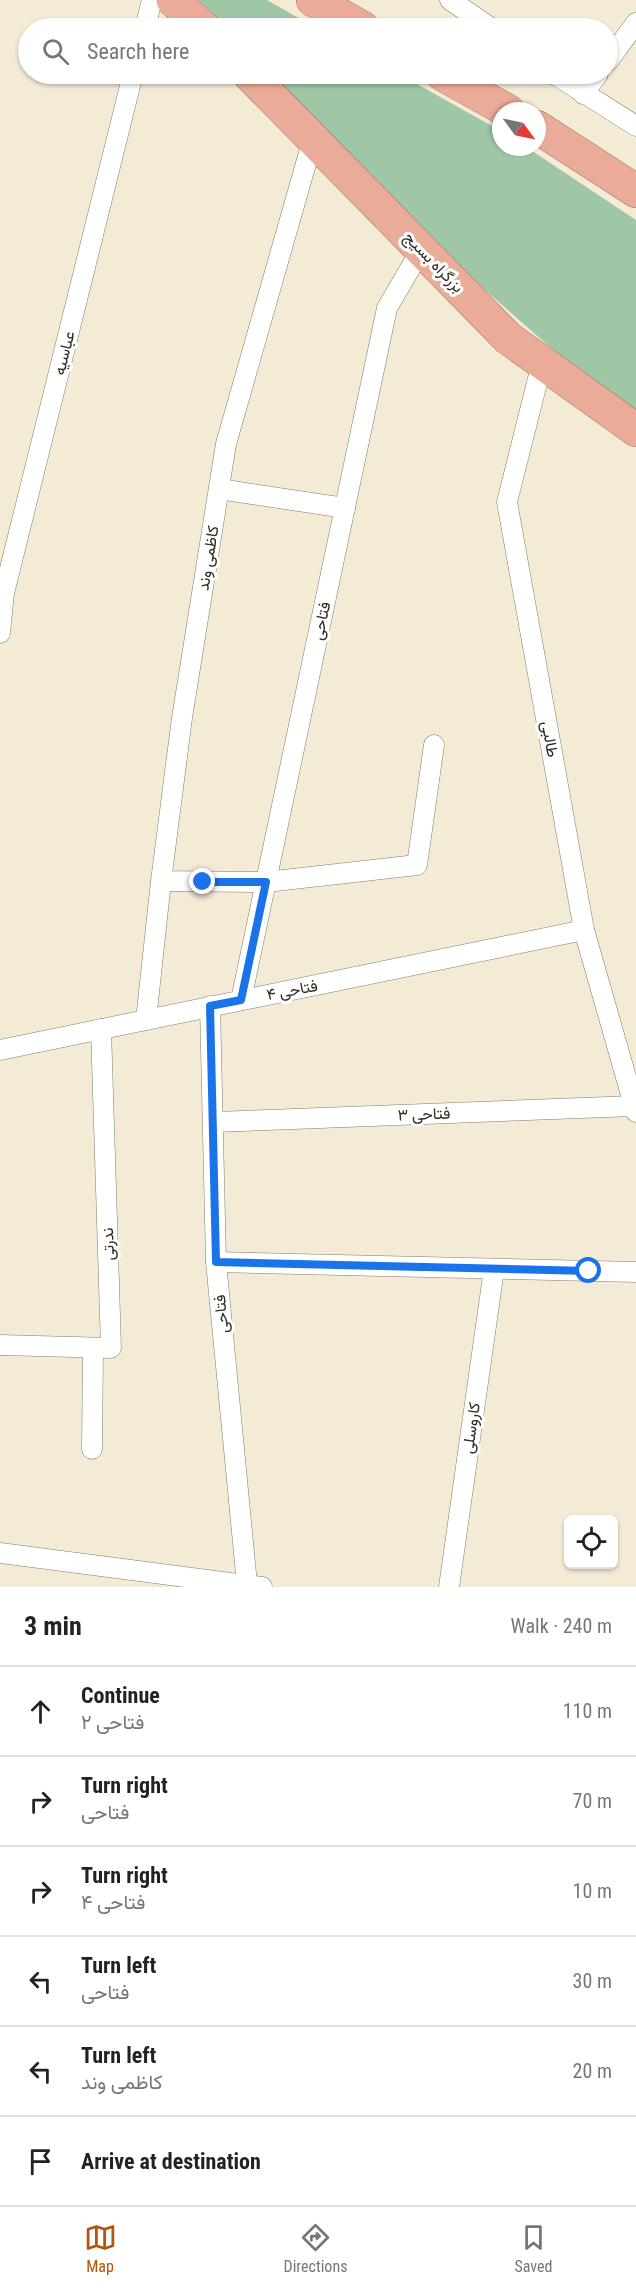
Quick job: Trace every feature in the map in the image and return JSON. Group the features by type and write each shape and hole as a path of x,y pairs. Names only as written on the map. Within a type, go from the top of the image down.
{"highway":[{"path":"173,0 193,18"},
{"path":"313,0 345,18"},
{"name":"بزرگراه بسیج","path":"259,84 508,338 636,430"},
{"path":"460,84 492,102"},
{"path":"546,133 636,191"}],"street":[{"path":"148,18 152,0"},
{"path":"450,0 476,18"},
{"path":"618,47 636,23"},
{"name":"عباسیه","path":"0,633 4,593 131,84"},
{"path":"568,84 636,126"},
{"path":"583,94 590,84"},
{"name":"کاظمی وند","path":"146,1020 182,718 226,444 313,139"},
{"name":"فتاحی","path":"241,1000 387,308 422,250"},
{"name":"طالبی","path":"542,363 507,502 584,930 635,1109"},
{"path":"219,489 345,507"},
{"path":"161,881 266,882 417,865 434,745"},
{"name":"فتاحی ۴","path":"0,1050 584,930"},
{"name":"فتاحی","path":"210,1006 216,1262 255,1586"},
{"name":"ندرتی","path":"93,1349 108,1349 111,1345 101,1029"},
{"name":"فتاحی ۳","path":"214,1122 635,1109"},
{"path":"216,1262 636,1272"},
{"name":"کاروسلی","path":"449,1587 494,1269"},
{"path":"0,1344 93,1349 92,1449"},
{"path":"0,1553 255,1586"}],"green space":[{"path":"199,0 267,0 298,18 216,18"},
{"path":"278,84 417,84 492,126 492,156 540,156 636,220 636,413 559,355 418,231"}],"route":[{"path":"203,882 266,882 241,1000 210,1006 216,1262 589,1271"}]}
